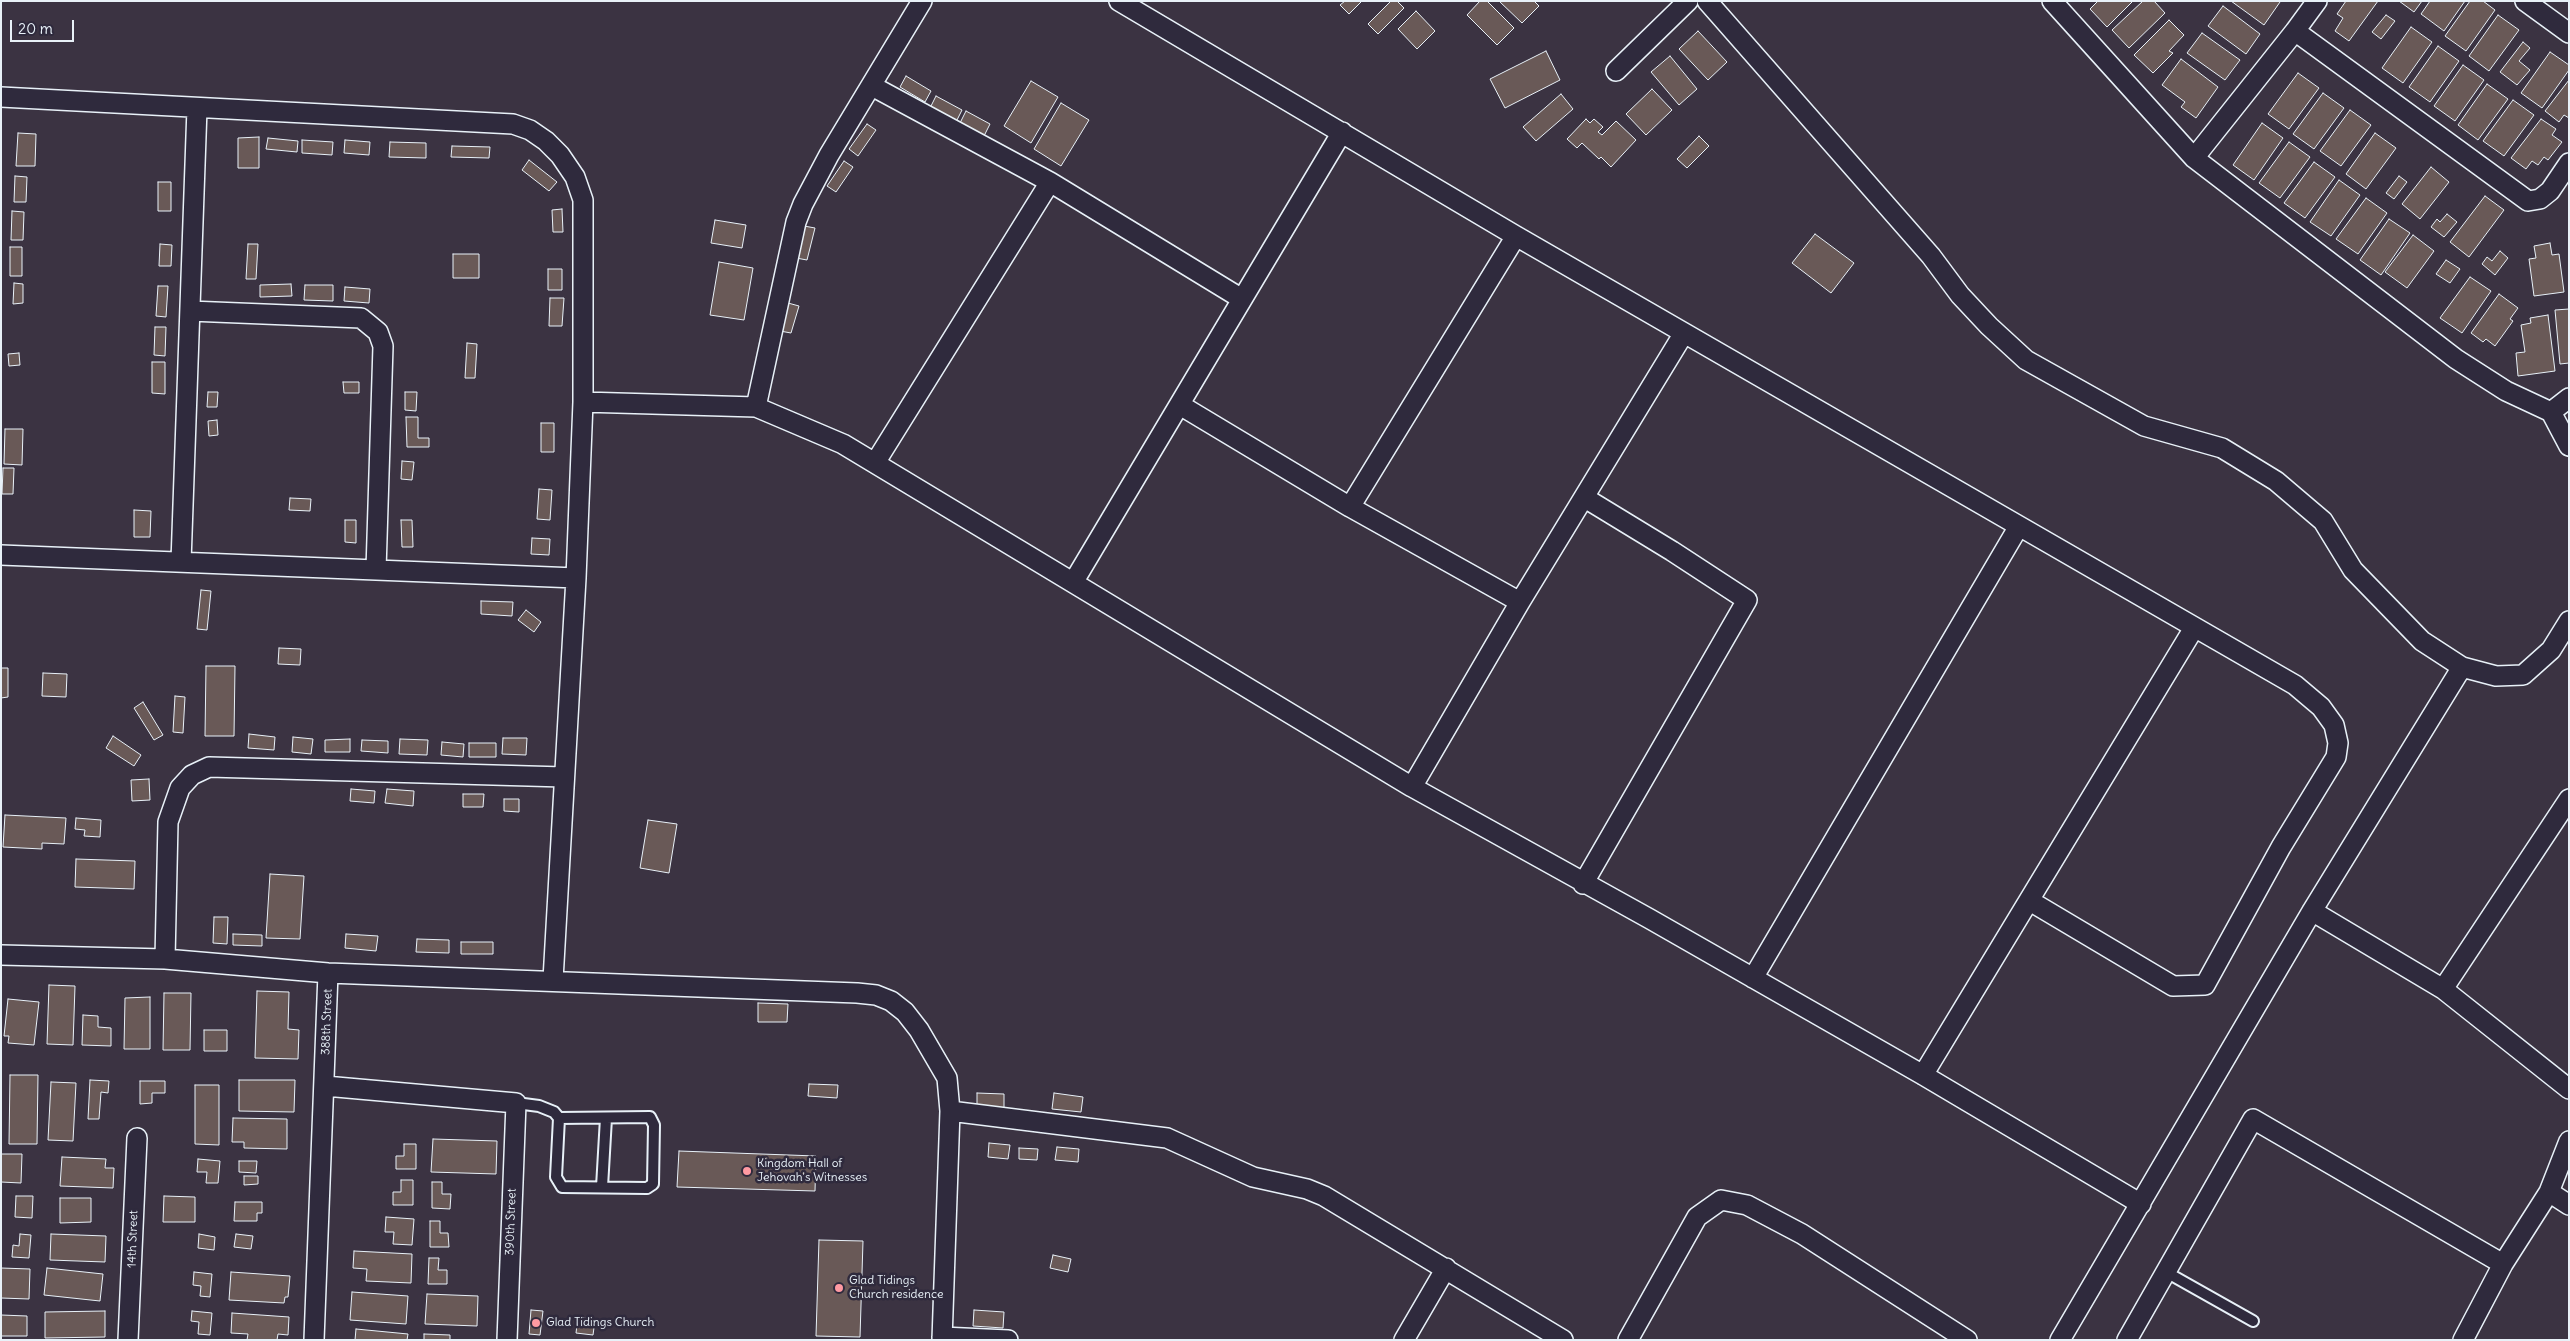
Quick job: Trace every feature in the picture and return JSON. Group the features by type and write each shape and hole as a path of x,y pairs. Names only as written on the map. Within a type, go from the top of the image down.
{"street":[{"path":"756,407 796,222 803,204 829,155 922,1"},
{"path":"1119,1 1516,236 2295,685 2321,708 2334,725 2338,743 2336,757 2281,847 2205,985 2173,986 2030,900"},
{"path":"1616,71 1688,1"},
{"path":"1707,1 1931,256 1960,295 1989,326 2026,360 2144,426 2222,448 2276,481 2323,521 2353,570 2415,634 2462,667 2496,676 2523,675 2551,650 2569,621"},
{"path":"2052,1 2194,158 2456,359 2506,392 2551,412 2569,446"},
{"path":"2194,158 2317,1"},
{"path":"2525,1 2569,34"},
{"path":"2294,31 2528,201 2540,199 2550,191 2569,163"},
{"path":"872,86 1050,182 1242,299"},
{"path":"1,111 2,97 513,124 530,130 546,141 560,155 575,177 583,200 583,402 576,578 553,980"},
{"path":"181,562 197,108"},
{"path":"1074,581 1342,132"},
{"path":"875,463 1050,182"},
{"path":"1350,507 1516,236"},
{"path":"190,311 361,318 378,332 383,346 376,570"},
{"path":"1412,787 1520,602 1684,333"},
{"path":"2551,412 2569,398"},
{"path":"583,402 756,407 843,444 1074,581 1412,787 1923,1075 2141,1204"},
{"path":"1180,405 1350,507 1520,602"},
{"path":"1583,884 1747,600 1585,498"},
{"path":"1753,978 2019,526"},
{"path":"1,555 576,578"},
{"path":"1923,1075 2194,628"},
{"path":"2060,1340 2312,911 2462,667"},
{"path":"165,960 168,822 180,788 192,775 209,767 564,777"},
{"path":"2442,989 2569,799"},
{"path":"2312,911 2442,989 2569,1089"},
{"name":"388th Street","path":"1,955 165,960 328,973 314,1340"},
{"path":"328,973 553,980 597,984 876,995 891,1001 898,1006 919,1030 947,1078 950,1111 942,1339 1008,1340"},
{"path":"325,1086 516,1103"},
{"name":"390th Street","path":"507,1340 516,1103"},
{"path":"950,1111 1168,1138 1253,1177 1307,1189 1324,1196 1564,1340"},
{"path":"2127,1340 2254,1119 2503,1264"},
{"name":"14th Street","path":"128,1340 137,1138"},
{"path":"2463,1340 2503,1264 2548,1192 2569,1141"},
{"path":"2548,1192 2569,1205"},
{"path":"1628,1340 1696,1217 1721,1200 1746,1204 1802,1234 1967,1340"},
{"path":"1404,1340 1446,1268"}],"lane":[{"path":"516,1103 539,1106 554,1112 559,1118 556,1177 562,1187 647,1188 653,1184 653,1120 650,1117 559,1118"},
{"path":"602,1187 606,1118"},
{"path":"2166,1272 2253,1321"}],"building":[{"path":"1345,1 1362,1 1349,14 1340,5"},
{"path":"1391,1 1397,1 1404,8 1378,34 1368,24"},
{"path":"1480,1 1487,1 1514,28 1497,45 1467,15"},
{"path":"1499,1 1534,1 1539,6 1522,23"},
{"path":"2098,1 2133,1 2107,27 2090,9"},
{"path":"2143,1 2154,1 2165,13 2129,48 2112,30"},
{"path":"2231,1 2279,1 2280,2 2264,25"},
{"path":"2346,1 2378,1 2349,41 2335,31 2343,18 2337,14"},
{"path":"2399,1 2422,1 2414,12"},
{"path":"2430,1 2465,1 2444,31 2421,14"},
{"path":"2470,1 2483,1 2495,10 2466,51 2445,36"},
{"path":"2223,6 2260,34 2246,54 2208,26"},
{"path":"1416,11 1435,31 1417,49 1398,29"},
{"path":"2386,15 2395,21 2381,39 2372,32"},
{"path":"2498,15 2519,30 2489,71 2469,56"},
{"path":"2169,20 2184,35 2169,51 2173,53 2153,73 2134,55"},
{"path":"2411,27 2432,42 2403,83 2382,68"},
{"path":"1698,31 1727,62 1708,80 1679,49"},
{"path":"2202,33 2240,60 2225,80 2187,53"},
{"path":"2523,42 2530,48 2519,61 2530,70 2517,85 2500,72"},
{"path":"2438,46 2459,61 2430,102 2409,87"},
{"path":"1546,51 1560,80 1505,108 1490,79"},
{"path":"2550,52 2569,65 2569,70 2542,108 2521,93"},
{"path":"1670,56 1697,89 1679,105 1651,72"},
{"path":"2181,59 2218,87 2196,118 2181,107 2185,102 2162,85"},
{"path":"2463,65 2484,80 2455,121 2434,106"},
{"path":"2298,73 2319,88 2289,129 2268,114"},
{"path":"906,76 931,91 925,102 900,87"},
{"path":"2569,80 2569,118 2564,115 2559,122 2545,111"},
{"path":"1031,81 1058,97 1031,143 1004,126"},
{"path":"2487,84 2508,99 2478,140 2458,125"},
{"path":"1652,89 1672,110 1646,135 1626,114"},
{"path":"2323,93 2344,108 2314,149 2293,134"},
{"path":"1561,94 1573,109 1536,141 1523,127"},
{"path":"936,96 962,110 956,122 930,108"},
{"path":"2513,100 2534,115 2504,156 2483,141"},
{"path":"1061,103 1089,120 1061,166 1034,149"},
{"path":"2350,110 2371,125 2341,166 2320,151"},
{"path":"966,111 990,124 984,136 960,123"},
{"path":"1586,119 1590,123 1594,119 1603,127 1598,132 1602,135 1616,121 1636,140 1611,167 1582,143 1577,148 1567,139"},
{"path":"2541,119 2556,129 2552,135 2562,142 2548,160 2544,157 2538,165 2532,161 2526,169 2511,158"},
{"path":"2262,123 2283,138 2254,180 2233,165"},
{"path":"867,124 876,130 858,156 849,149"},
{"path":"18,133 36,134 35,166 16,166"},
{"path":"2375,133 2396,148 2366,189 2346,174"},
{"path":"1699,136 1709,146 1687,168 1677,159"},
{"path":"259,137 259,168 238,168 238,138"},
{"path":"268,138 298,141 297,152 266,149"},
{"path":"302,140 333,142 332,155 302,153"},
{"path":"345,140 370,142 369,155 344,153"},
{"path":"390,142 426,143 426,158 389,157"},
{"path":"2289,142 2310,157 2280,198 2259,183"},
{"path":"452,146 490,147 489,158 451,157"},
{"path":"529,160 557,182 549,191 522,170"},
{"path":"844,161 853,167 836,192 827,186"},
{"path":"2314,162 2335,177 2305,218 2284,203"},
{"path":"2431,167 2449,182 2420,219 2402,204"},
{"path":"15,176 27,177 26,202 14,202"},
{"path":"2399,176 2407,182 2394,199 2386,193"},
{"path":"2339,180 2360,195 2331,236 2310,222"},
{"path":"158,182 171,182 171,211 158,211"},
{"path":"2485,196 2504,210 2469,257 2450,242"},
{"path":"2366,198 2387,213 2358,254 2336,239"},
{"path":"562,209 563,232 553,232 552,210"},
{"path":"12,211 24,212 23,240 11,240"},
{"path":"2447,214 2457,222 2444,237 2431,227 2437,219 2440,222"},
{"path":"2389,219 2410,233 2381,275 2360,260"},
{"path":"715,220 746,225 742,248 711,243"},
{"path":"804,226 815,228 807,260 796,258"},
{"path":"1815,234 1854,263 1831,293 1792,263"},
{"path":"2413,235 2434,251 2407,288 2385,272"},
{"path":"2550,243 2552,255 2559,254 2564,292 2534,296 2529,259 2536,258 2534,246"},
{"path":"160,244 172,245 171,266 159,266"},
{"path":"248,244 258,244 256,279 246,279"},
{"path":"10,247 22,247 22,276 10,276"},
{"path":"2500,251 2508,258 2495,275 2482,264 2487,257 2492,261"},
{"path":"453,254 479,254 479,278 453,278"},
{"path":"2446,260 2460,269 2450,283 2436,274"},
{"path":"719,262 753,268 744,320 710,315"},
{"path":"548,269 562,269 562,290 548,290"},
{"path":"2470,277 2491,291 2462,333 2440,318"},
{"path":"14,283 23,284 23,303 13,304"},
{"path":"291,284 292,296 260,297 260,285"},
{"path":"305,285 333,285 333,301 304,300"},
{"path":"158,286 168,286 166,317 156,316"},
{"path":"345,287 370,289 369,303 344,301"},
{"path":"2499,294 2518,308 2510,319 2513,321 2495,346 2486,339 2483,342 2471,333"},
{"path":"550,298 564,298 562,326 549,326"},
{"path":"788,303 799,306 791,333 780,331"},
{"path":"2569,309 2569,363 2560,364 2555,310"},
{"path":"2548,315 2555,371 2518,376 2516,353 2525,352 2521,325 2531,323 2530,318"},
{"path":"155,327 166,327 165,356 154,355"},
{"path":"467,343 477,344 475,378 465,378"},
{"path":"19,353 20,365 9,366 8,354"},
{"path":"152,362 165,362 165,394 152,393"},
{"path":"343,382 359,382 359,393 344,393"},
{"path":"208,392 218,392 217,407 207,407"},
{"path":"405,392 417,392 416,411 405,410"},
{"path":"406,417 418,417 418,438 429,438 429,447 407,447"},
{"path":"217,420 218,435 209,436 208,421"},
{"path":"541,423 554,423 554,452 541,452"},
{"path":"5,429 23,429 22,465 4,464"},
{"path":"402,461 414,462 412,480 401,479"},
{"path":"3,468 14,468 13,494 2,494"},
{"path":"539,489 552,490 550,520 537,519"},
{"path":"290,498 311,499 310,511 289,510"},
{"path":"134,510 151,511 150,537 134,537"},
{"path":"345,520 356,520 356,543 345,542"},
{"path":"401,520 412,520 413,547 402,547"},
{"path":"532,538 550,539 549,555 531,554"},
{"path":"201,590 211,591 207,630 197,629"},
{"path":"481,601 513,602 512,616 481,614"},
{"path":"526,610 541,622 534,632 518,620"},
{"path":"279,648 301,649 300,665 278,664"},
{"path":"206,666 235,666 234,736 205,736"},
{"path":"1,668 8,668 8,697 1,698"},
{"path":"43,673 67,674 66,697 42,696"},
{"path":"175,696 185,697 183,733 173,732"},
{"path":"143,702 163,735 154,740 134,708"},
{"path":"249,734 275,737 274,750 248,748"},
{"path":"113,736 141,755 134,766 106,748"},
{"path":"293,737 313,739 311,754 292,752"},
{"path":"503,738 527,738 526,755 502,754"},
{"path":"350,739 350,752 325,752 325,740"},
{"path":"400,739 428,740 427,755 399,754"},
{"path":"362,740 388,741 388,753 361,751"},
{"path":"442,742 464,744 463,757 441,755"},
{"path":"469,743 496,743 496,757 469,757"},
{"path":"149,779 150,800 132,801 131,780"},
{"path":"351,789 375,791 374,803 350,801"},
{"path":"387,789 414,791 413,806 385,803"},
{"path":"463,794 484,794 483,807 463,807"},
{"path":"504,799 519,799 519,812 504,811"},
{"path":"5,815 66,818 64,844 42,843 42,849 3,847"},
{"path":"76,818 101,820 100,837 84,836 85,830 75,829"},
{"path":"648,820 677,824 669,873 640,868"},
{"path":"76,859 135,861 134,889 75,887"},
{"path":"270,874 304,876 300,939 266,938"},
{"path":"214,917 228,917 227,944 213,943"},
{"path":"233,934 262,935 262,946 233,945"},
{"path":"346,934 378,936 376,951 345,948"},
{"path":"417,939 449,940 449,953 416,952"},
{"path":"461,942 493,942 493,954 461,954"},
{"path":"49,985 75,986 73,1045 47,1044"},
{"path":"257,991 289,992 288,1029 299,1030 298,1059 255,1058"},
{"path":"164,993 191,993 190,1050 163,1050"},
{"path":"150,997 150,1049 124,1049 125,998"},
{"path":"8,999 39,1002 34,1045 8,1043 9,1036 4,1036"},
{"path":"758,1003 788,1004 787,1022 758,1022"},
{"path":"83,1015 98,1016 98,1027 111,1028 111,1046 82,1045"},
{"path":"204,1030 227,1030 227,1051 204,1051"},
{"path":"10,1075 38,1075 37,1144 9,1144"},
{"path":"90,1080 109,1081 108,1093 101,1092 99,1119 88,1119"},
{"path":"239,1080 295,1080 294,1112 239,1111"},
{"path":"140,1081 165,1081 165,1093 152,1093 152,1103 140,1104"},
{"path":"51,1082 76,1083 73,1141 48,1140"},
{"path":"809,1084 838,1085 837,1098 808,1096"},
{"path":"195,1085 219,1085 219,1145 195,1144"},
{"path":"977,1093 1004,1094 1004,1108 977,1107"},
{"path":"1054,1093 1083,1097 1081,1112 1052,1109"},
{"path":"233,1118 287,1119 287,1149 244,1148 244,1142 232,1142"},
{"path":"433,1139 497,1141 496,1174 431,1172"},
{"path":"989,1143 1010,1145 1008,1159 988,1157"},
{"path":"404,1144 416,1144 416,1169 396,1169 396,1156 404,1156"},
{"path":"1057,1147 1079,1149 1078,1162 1055,1160"},
{"path":"1019,1148 1038,1149 1037,1160 1019,1159"},
{"name":"Kingdom Hall of Jehovah's Witnesses","path":"679,1151 816,1156 815,1191 677,1187"},
{"path":"1,1154 22,1154 21,1183 1,1182"},
{"path":"62,1157 106,1159 105,1168 114,1168 113,1188 60,1186"},
{"path":"198,1159 220,1161 218,1183 206,1183 207,1172 197,1172"},
{"path":"239,1161 257,1161 256,1173 239,1172"},
{"path":"244,1176 258,1176 258,1184 244,1185"},
{"path":"401,1180 413,1180 413,1205 393,1205 393,1192 401,1192"},
{"path":"432,1182 442,1182 442,1194 451,1194 450,1209 432,1208"},
{"path":"16,1196 33,1196 32,1218 15,1217"},
{"path":"164,1196 195,1197 195,1222 163,1222"},
{"path":"60,1198 91,1198 91,1222 60,1223"},
{"path":"235,1202 262,1202 262,1213 257,1213 257,1221 234,1221"},
{"path":"386,1217 414,1219 412,1245 393,1244 394,1232 385,1232"},
{"path":"430,1221 440,1221 440,1233 448,1233 449,1247 430,1247"},
{"path":"20,1234 31,1235 29,1258 12,1257 13,1245 19,1246"},
{"path":"51,1234 106,1236 105,1262 50,1260"},
{"path":"199,1234 215,1237 214,1250 198,1248"},
{"path":"236,1234 253,1236 251,1249 234,1247"},
{"name":"Glad Tidings Church residence","path":"819,1240 863,1241 860,1337 816,1336"},
{"path":"354,1251 412,1254 411,1283 366,1281 367,1269 353,1268"},
{"path":"1053,1255 1071,1259 1068,1272 1050,1268"},
{"path":"429,1258 439,1258 438,1270 447,1270 447,1284 428,1284"},
{"path":"1,1268 30,1269 29,1299 1,1298"},
{"path":"47,1268 103,1274 100,1301 44,1295"},
{"path":"194,1272 212,1274 210,1297 200,1296 201,1286 193,1285"},
{"path":"231,1272 290,1276 288,1297 285,1297 284,1303 229,1300"},
{"path":"352,1292 408,1296 406,1324 350,1320"},
{"path":"427,1294 478,1296 477,1326 425,1324"},
{"name":"Glad Tidings Church","path":"531,1310 543,1311 540,1335 529,1334"},
{"path":"974,1310 1004,1312 1003,1328 973,1326"},
{"path":"105,1311 105,1337 45,1338 45,1312"},
{"path":"192,1311 212,1313 210,1335 198,1334 199,1322 191,1321"},
{"path":"232,1313 289,1317 288,1335 278,1334 277,1340 247,1340 248,1334 231,1333"},
{"path":"1,1315 27,1316 27,1336 1,1336"},
{"path":"578,1317 595,1320 593,1335 576,1333"},
{"path":"356,1329 408,1334 407,1340 355,1340"},
{"path":"424,1334 450,1335 450,1340 424,1340"}],"place":[{"name":"Kingdom Hall of Jehovah's Witnesses","path":"747,1171"},
{"name":"Glad Tidings Church residence","path":"839,1288"},
{"name":"Glad Tidings Church","path":"536,1323"}]}
